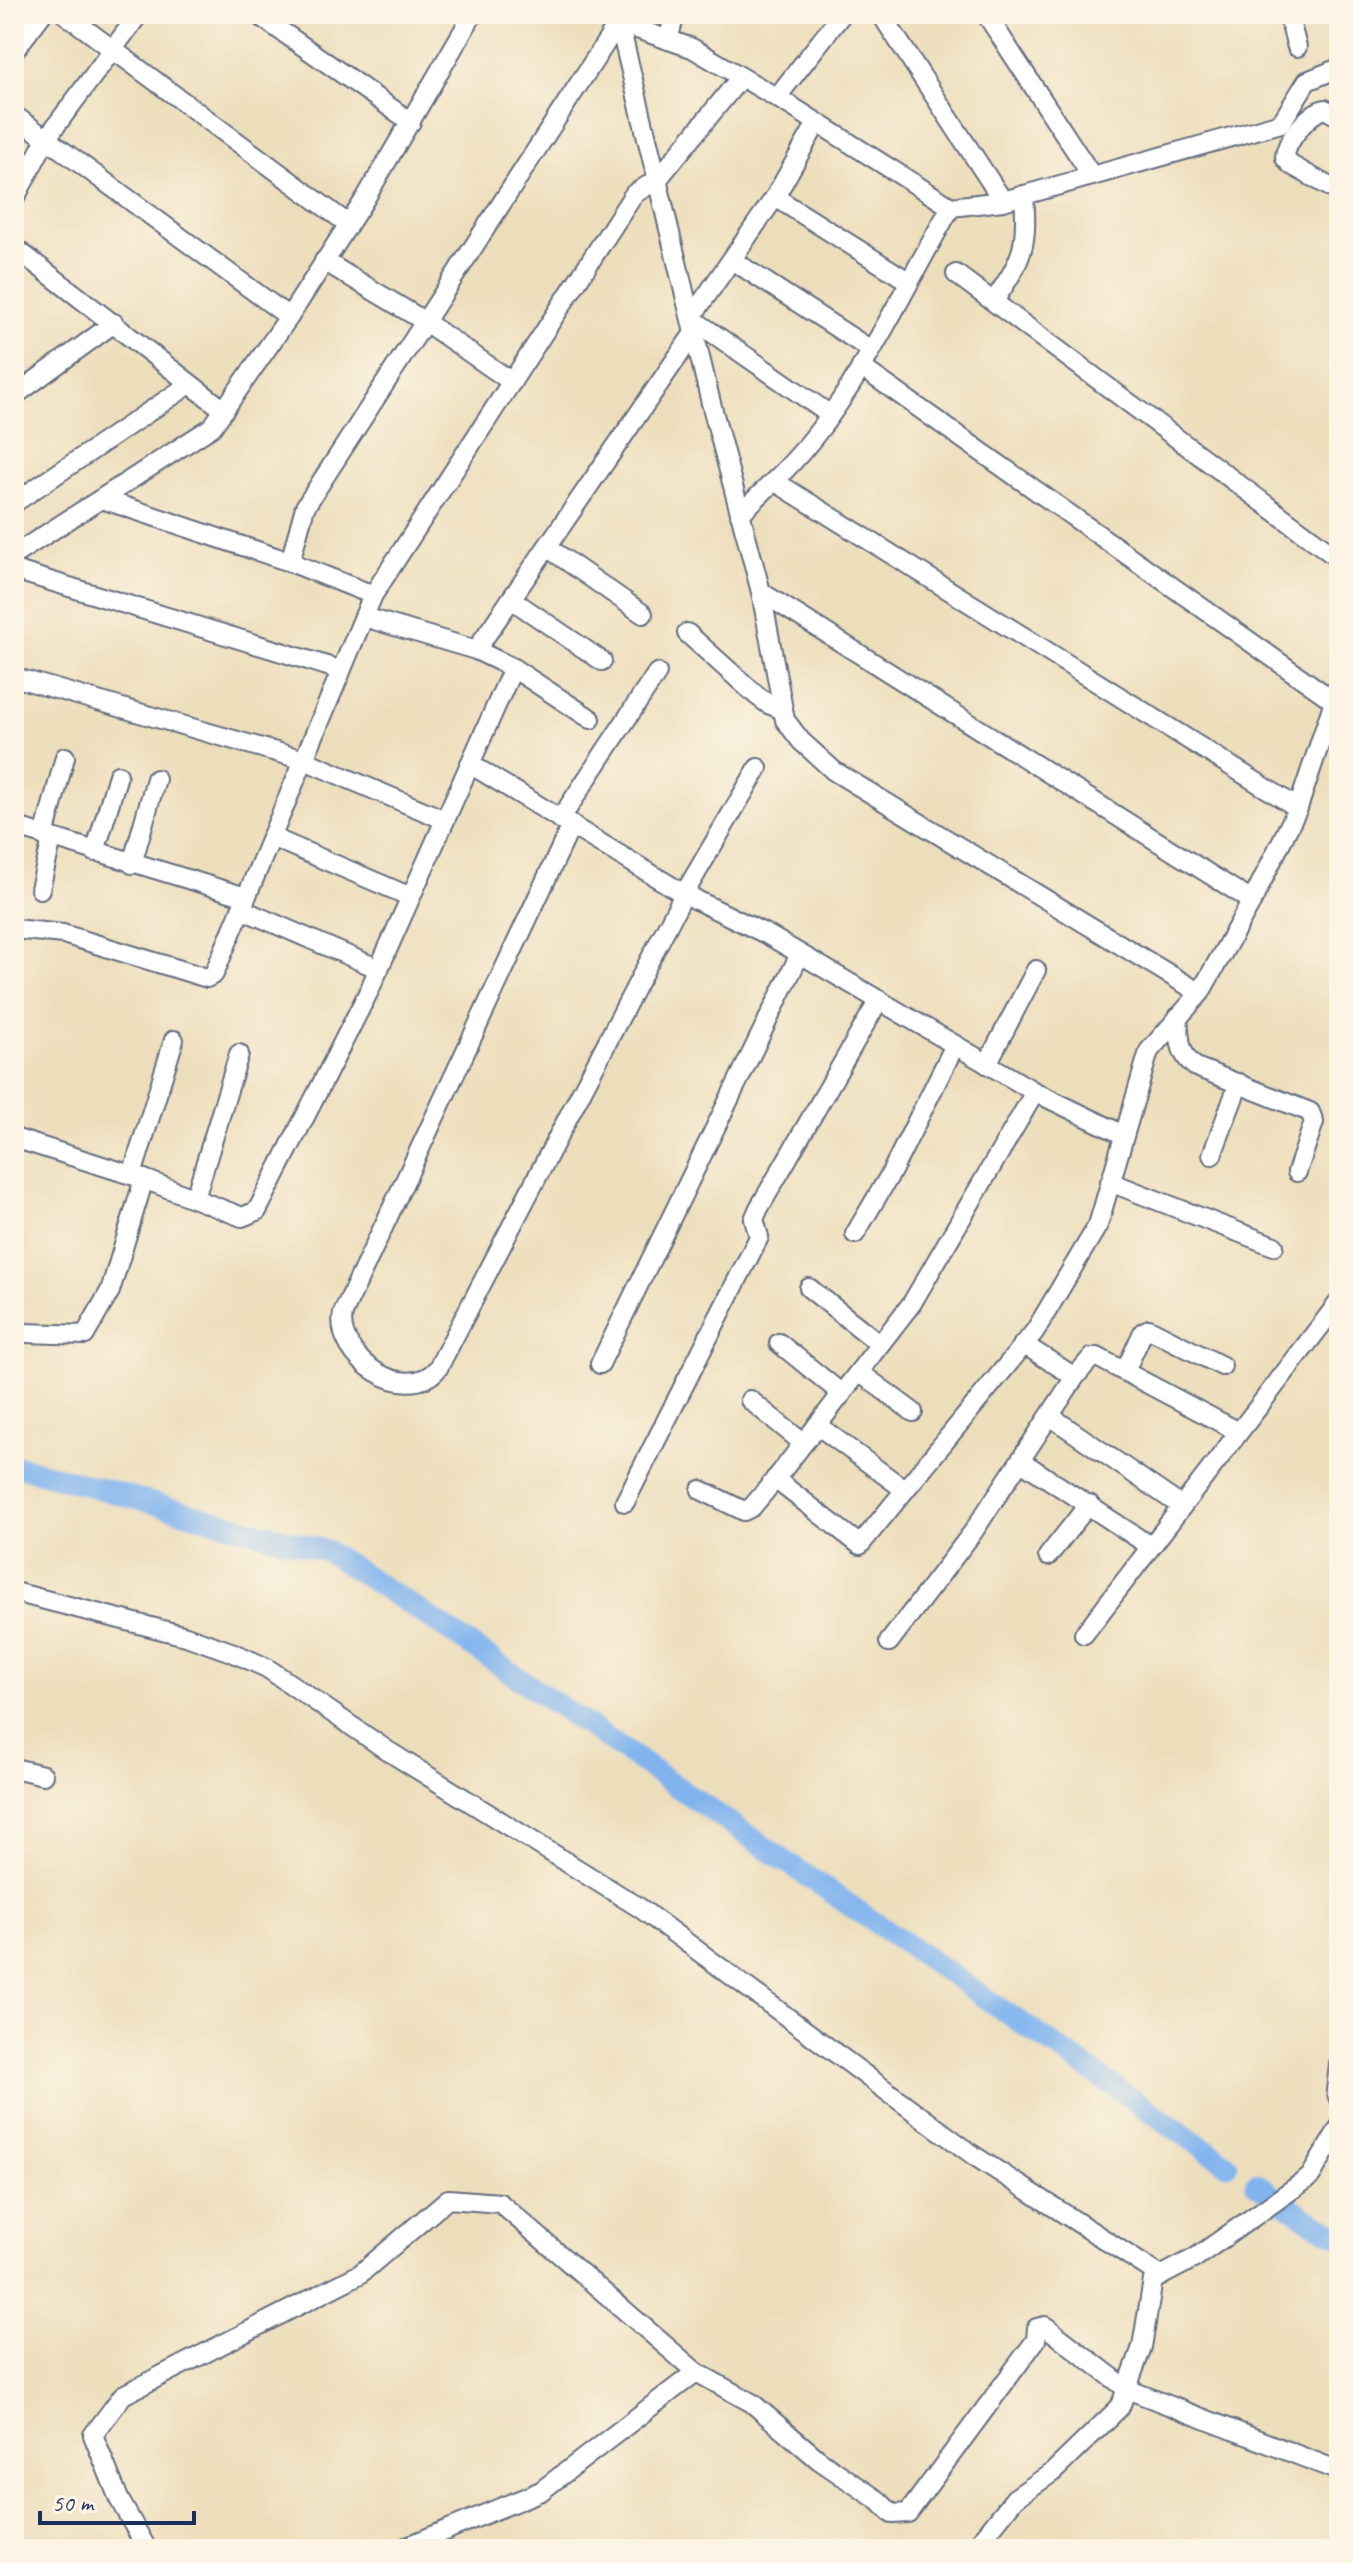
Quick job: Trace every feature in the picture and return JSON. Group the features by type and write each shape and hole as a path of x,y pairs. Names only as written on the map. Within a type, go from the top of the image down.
{"street":[{"path":"14,51 42,14"},
{"path":"65,14 348,224"},
{"path":"14,200 46,139 139,14"},
{"path":"257,14 411,122"},
{"path":"14,555 212,427 289,317 348,224 473,14"},
{"path":"594,14 618,18 692,48 777,97 951,207 1003,201 1281,123 1307,81 1339,68"},
{"path":"668,40 675,14"},
{"path":"777,97 842,14"},
{"path":"881,14 1003,201"},
{"path":"986,14 1092,176"},
{"path":"1288,14 1297,47"},
{"path":"618,18 692,326 761,592 785,720 801,741 834,771 1200,993"},
{"path":"290,562 305,507 618,18"},
{"path":"14,929 63,934 207,978 214,974 373,595 634,194 658,179 741,77"},
{"path":"1339,117 1325,109 1312,115 1285,150 1285,158 1291,165 1339,192"},
{"path":"14,115 289,317"},
{"path":"476,650 692,326 775,197 817,123"},
{"path":"994,301 1023,254 1027,228 1024,195"},
{"path":"775,197 908,281"},
{"path":"740,514 789,467 829,414 866,359 951,207"},
{"path":"14,247 224,410"},
{"path":"732,260 1336,697 1298,808 1252,901 1200,993 1149,1051 1098,1225 1035,1331 860,1545 775,1479"},
{"path":"324,261 424,321 512,382"},
{"path":"956,274 1339,559"},
{"path":"14,396 114,323"},
{"path":"692,326 829,414"},
{"path":"14,503 190,384"},
{"path":"774,481 1298,808"},
{"path":"102,499 290,562 373,595"},
{"path":"547,547 643,614"},
{"path":"14,570 340,670"},
{"path":"761,592 1252,901"},
{"path":"511,599 602,661"},
{"path":"364,617 476,650 513,668 591,719"},
{"path":"687,633 768,704 783,710"},
{"path":"14,1138 138,1177 242,1217 257,1211 379,969 513,668"},
{"path":"657,673 567,821 343,1313 341,1323 346,1340 359,1359 373,1370 408,1382 424,1381 438,1368 684,894 758,768"},
{"path":"14,677 304,760 445,820"},
{"path":"40,889 65,757"},
{"path":"470,764 684,894 768,935 1035,1092 1124,1135"},
{"path":"95,852 118,775"},
{"path":"132,864 156,779"},
{"path":"14,826 243,903 379,969"},
{"path":"271,837 411,897"},
{"path":"600,1364 800,954"},
{"path":"987,1064 1036,970"},
{"path":"625,1502 759,1237 754,1219 759,1208 879,1000"},
{"path":"1178,1017 1181,1044 1187,1061 1310,1112 1314,1122 1297,1172"},
{"path":"14,1329 26,1333 85,1335 110,1291 174,1040"},
{"path":"855,1234 891,1173 955,1045"},
{"path":"195,1198 239,1054"},
{"path":"1212,1155 1239,1083"},
{"path":"701,1490 744,1511 752,1507 921,1290 986,1172 1035,1092"},
{"path":"1110,1182 1274,1246"},
{"path":"809,1288 880,1344"},
{"path":"1084,1634 1339,1302"},
{"path":"1125,1371 1143,1332 1149,1329 1222,1366"},
{"path":"779,1343 842,1394"},
{"path":"1023,1344 1075,1377"},
{"path":"889,1642 973,1532 1075,1377 1091,1358 1097,1357 1125,1371 1237,1431"},
{"path":"859,1372 913,1412"},
{"path":"750,1400 803,1443"},
{"path":"1050,1416 1181,1506"},
{"path":"817,1425 905,1490"},
{"path":"1021,1461 1150,1546"},
{"path":"1048,1556 1089,1504"},
{"path":"14,1592 186,1636 267,1668 388,1751 640,1908 973,2155 1161,2276"},
{"path":"14,1768 43,1775"},
{"path":"1339,2064 1336,2091 1339,2099"},
{"path":"974,2549 1015,2498 1053,2472 1120,2407 1142,2347 1153,2280 1195,2258 1310,2177 1339,2128"},
{"path":"147,2549 119,2499 93,2435 123,2395 360,2274 448,2199 500,2203 696,2372 752,2403 819,2460 879,2501 892,2514 908,2513 1036,2340 1037,2328 1045,2326 1127,2389 1339,2471"},
{"path":"401,2549 541,2491 696,2372"}],"waterway":[{"path":"14,1465 327,1551 444,1627 1227,2164"},
{"path":"1256,2183 1306,2218 1339,2236"}]}
